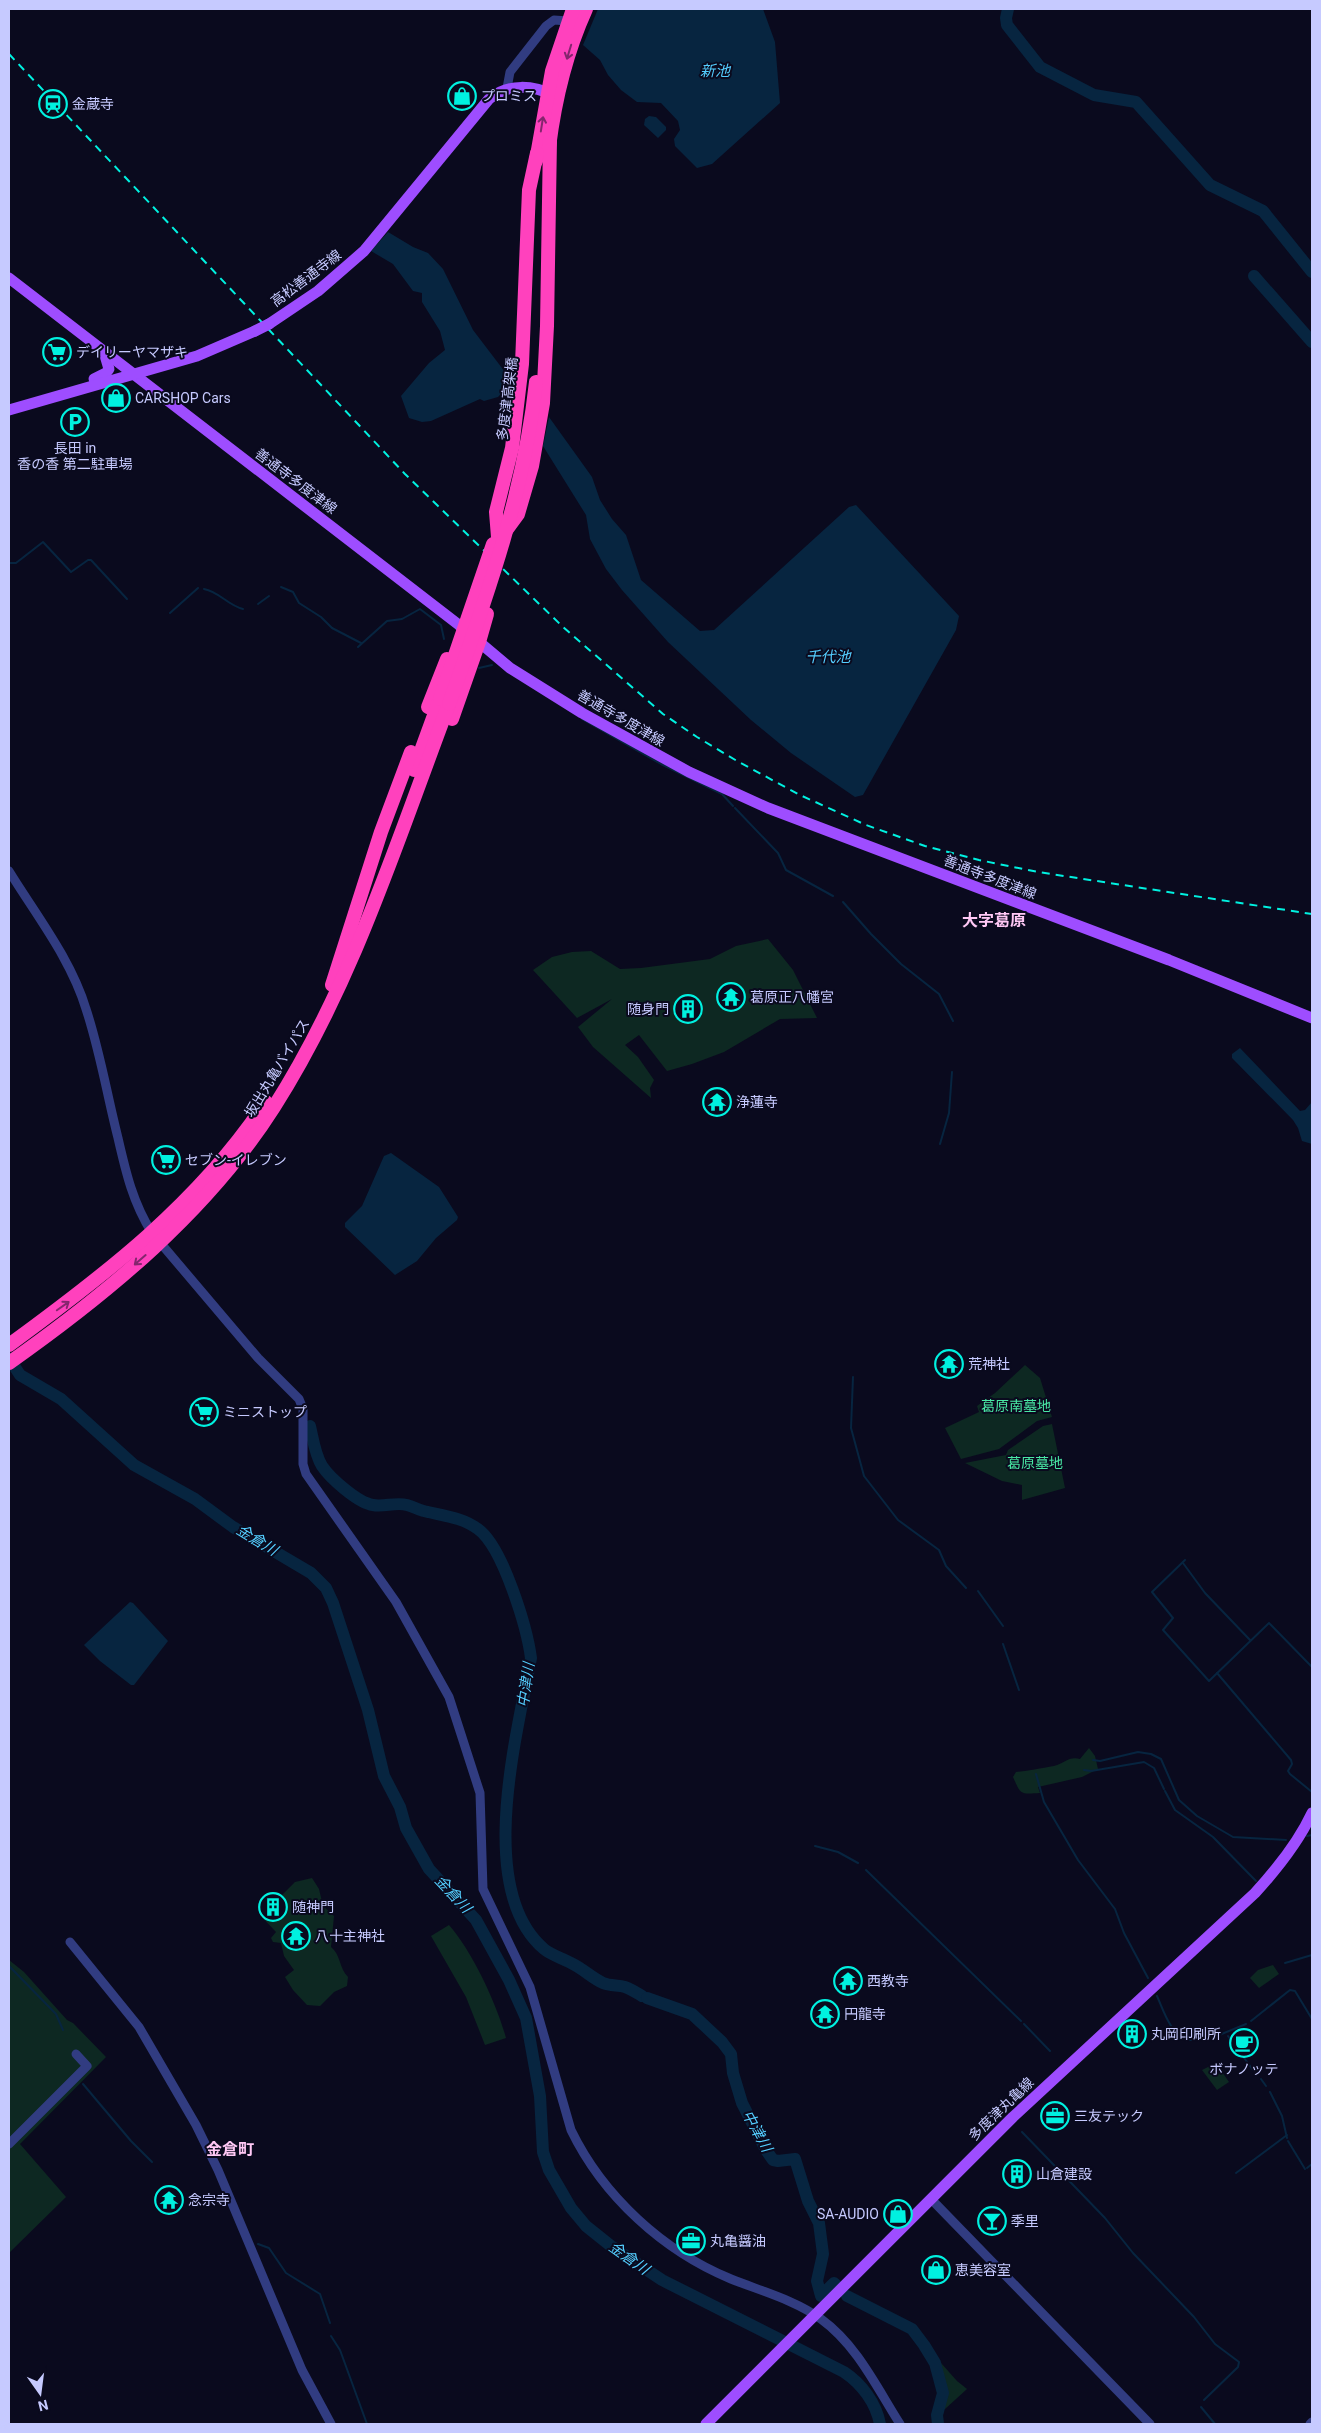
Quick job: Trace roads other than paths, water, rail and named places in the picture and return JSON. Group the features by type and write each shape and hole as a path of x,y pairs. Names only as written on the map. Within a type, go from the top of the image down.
{"highway":[{"path":"552,94 586,9"},
{"path":"552,94 552,71 570,15"},
{"name":"多度津高架橋","path":"444,702 490,590 516,499 525,457 552,94"},
{"name":"多度津高架橋","path":"532,382 533,199 537,153 552,94"},
{"path":"537,153 529,190 522,364 512,448 496,512 500,537 518,514 532,466 543,403 547,326 550,139"},
{"path":"323,1022 345,984 376,919 438,760 479,642 487,612 481,599 468,609 460,625 381,832 332,986"},
{"name":"坂出丸亀バイパス","path":"9,1345 156,1238 262,1108 290,1066 316,1020 332,986 444,702"},
{"name":"坂出丸亀バイパス","path":"9,1364 103,1292 156,1238 219,1179 273,1109 323,1022 364,928 444,702"}],"main road":[{"path":"507,88 528,88 552,94"},
{"name":"高松善通寺線","path":"9,410 197,356 255,332 269,324 318,290 344,270 364,251 489,99 507,88"},
{"name":"善通寺多度津線","path":"9,278 460,625 510,668 632,743 727,791 857,843 1169,960 1312,1018"},
{"path":"61,395 69,389 106,374 108,363 104,352"},
{"path":"154,391 150,382 152,372 186,362 197,356"},
{"path":"117,378 121,372 119,363"},
{"name":"多度津丸亀線","path":"706,2424 1027,2104 1255,1893 1275,1871 1296,1842 1312,1813"}],"street":[{"path":"507,88 510,72 546,26 554,20 570,15"},
{"path":"9,870 76,982 87,1011 133,1198 156,1238 258,1358 299,1399 303,1409 303,1464 306,1474 396,1602 444,1684 480,1794 483,1889 530,1987 571,2130 585,2157 632,2213 656,2234 716,2271 782,2298 814,2315 835,2332 853,2350 900,2424"},
{"path":"70,1942 139,2027 196,2125 218,2170 301,2370 331,2424"},
{"path":"9,2144 87,2066 76,2054"},
{"path":"932,2200 1150,2424"}],"water":[{"name":"新池","path":"598,9 763,9 775,42 780,103 712,164 697,168 675,146 674,139 680,130 678,121 661,103 637,102 621,90 608,75 600,60 583,45"},
{"path":"649,116 656,117 666,127 666,130 658,138 644,125 645,119"},
{"path":"388,232 413,247 428,253 443,269 473,330 505,372 508,386 498,397 484,401 480,399 431,421 422,422 409,418 401,396 429,363 445,350 440,331 422,302 422,293 413,291 393,264 371,251"},
{"name":"千代池","path":"549,417 592,477 600,500 612,519 626,535 641,580 700,631 714,630 849,507 856,505 959,616 956,630 863,795 855,797 791,753 751,720 668,642 622,590 606,569 590,539 586,515 543,446"},
{"path":"1240,1048 1300,1111 1305,1110 1312,1102 1312,1144 1302,1141 1293,1120 1232,1058 1232,1054"},
{"path":"391,1153 439,1187 458,1217 436,1238 417,1261 395,1275 345,1227 345,1223 362,1206 384,1156"},
{"path":"130,1602 168,1641 134,1685 131,1685 100,1661 84,1645"}],"waterway":[{"path":"1008,9 1007,25 1040,67 1094,95 1136,102 1210,185 1263,211 1312,272"},
{"path":"1254,276 1312,342"},
{"path":"9,563 16,563 43,542 71,572 88,560 91,560 127,599"},
{"path":"281,587 293,592 299,603 321,617 332,628 361,643"},
{"path":"170,613 198,588"},
{"path":"204,589 243,609"},
{"path":"258,604 269,596"},
{"path":"358,647 387,621 402,619 420,609 441,625 444,639"},
{"path":"479,668 492,665"},
{"path":"582,719 661,764 722,794 733,806"},
{"path":"735,808 778,853 786,870 833,896"},
{"path":"843,902 901,964 939,994 953,1021"},
{"path":"940,1144 949,1113 952,1072"},
{"name":"金倉川","path":"9,1358 20,1375 61,1399 134,1465 195,1499 233,1527 311,1573 326,1588 333,1603 368,1710 384,1776 400,1807 406,1828 429,1869 476,1920 509,1980 526,2018 540,2096 543,2152 549,2170 571,2208 586,2226 611,2246 662,2280 844,2372 857,2382 872,2401 880,2424"},
{"path":"853,1377 851,1428 864,1476 898,1520 939,1550 946,1566 966,1588"},
{"name":"中津川","path":"310,1426 316,1452 322,1466 331,1477 352,1495 373,1505 403,1504 466,1522 478,1529 487,1538 496,1553 505,1570 519,1609 531,1658 517,1728 506,1810 506,1851 511,1889 523,1923 544,1949 575,1965 603,1983 625,1987 642,1996"},
{"path":"1185,1560 1152,1592 1173,1618 1163,1630 1209,1681 1269,1623 1312,1667"},
{"path":"1183,1563 1205,1593 1250,1640"},
{"path":"978,1591 1003,1626"},
{"path":"1003,1644 1019,1690"},
{"path":"1217,1673 1291,1760 1292,1764 1288,1771 1290,1774 1312,1792"},
{"path":"1093,1760 1100,1761 1138,1752 1151,1754 1161,1759 1179,1800 1197,1816 1233,1837 1286,1840"},
{"path":"1084,1770 1091,1771 1144,1762 1154,1768 1164,1789"},
{"path":"1036,1774 1044,1802 1078,1860 1115,1909 1124,1933 1148,1978"},
{"path":"1165,1791 1175,1810 1213,1837 1256,1881"},
{"path":"1307,1836 1312,1835"},
{"path":"815,1846 838,1852 858,1863"},
{"path":"866,1870 1021,2021"},
{"path":"1285,1963 1312,1955"},
{"path":"9,1966 56,2014 63,2030"},
{"path":"1251,2021 1290,1990 1295,1991 1312,2019"},
{"path":"1157,1996 1173,2029 1178,2034 1191,2040"},
{"name":"中津川","path":"647,1998 692,2014 722,2042 731,2054 733,2073 742,2103 766,2150 773,2160 795,2159 808,2201 819,2223 823,2254 817,2281 821,2296 834,2283 836,2285"},
{"path":"1024,2024 1050,2051"},
{"path":"1212,2038 1246,2024"},
{"path":"1228,2036 1253,2070"},
{"path":"1261,2079 1266,2086"},
{"path":"83,2084 131,2141 152,2162"},
{"path":"1270,2092 1282,2116 1287,2138"},
{"path":"1022,2132 1105,2218 1133,2253 1194,2317 1215,2344 1239,2362 1238,2367 1204,2400"},
{"path":"1236,2173 1287,2135"},
{"path":"1288,2141 1305,2169"},
{"path":"1307,2168 1312,2164"},
{"path":"258,2244 269,2248 286,2273 320,2294 330,2323"},
{"name":"中津川","path":"847,2296 912,2329 924,2345 935,2363 943,2393 937,2415 938,2424"},
{"path":"331,2336 340,2350 367,2424"},
{"path":"1201,2407 1215,2424"}],"railway":[{"path":"9,54 405,474 563,627 663,714 697,737 800,795 866,825 925,846 979,860 1038,872 1312,914"}],"place":[{"name":"プロミス","path":"462,96"},
{"name":"金蔵寺","path":"53,104"},
{"name":"デイリーヤマザキ","path":"57,352"},
{"name":"CARSHOP Cars","path":"116,398"},
{"name":"長田 in 香の香 第二駐車場","path":"75,422"},
{"name":"葛原正八幡宮","path":"731,997"},
{"name":"随身門","path":"688,1009"},
{"name":"浄蓮寺","path":"717,1102"},
{"name":"セブン-イレブン","path":"166,1160"},
{"name":"荒神社","path":"949,1364"},
{"name":"ミニストップ","path":"204,1412"},
{"name":"随神門","path":"273,1907"},
{"name":"八十主神社","path":"296,1936"},
{"name":"西教寺","path":"848,1981"},
{"name":"円龍寺","path":"825,2014"},
{"name":"丸岡印刷所","path":"1132,2034"},
{"name":"ボナノッテ","path":"1244,2043"},
{"name":"三友テック","path":"1055,2116"},
{"name":"山倉建設","path":"1017,2174"},
{"name":"念宗寺","path":"169,2200"},
{"name":"SA-AUDIO","path":"898,2214"},
{"name":"季里","path":"992,2221"},
{"name":"丸亀醤油","path":"691,2241"},
{"name":"恵美容室","path":"936,2270"}],"district":[{"name":"大字葛原","path":"994,920"},
{"name":"金倉町","path":"230,2149"}],"park label":[{"name":"葛原南墓地","path":"1016,1406"},
{"name":"葛原墓地","path":"1035,1463"}]}
